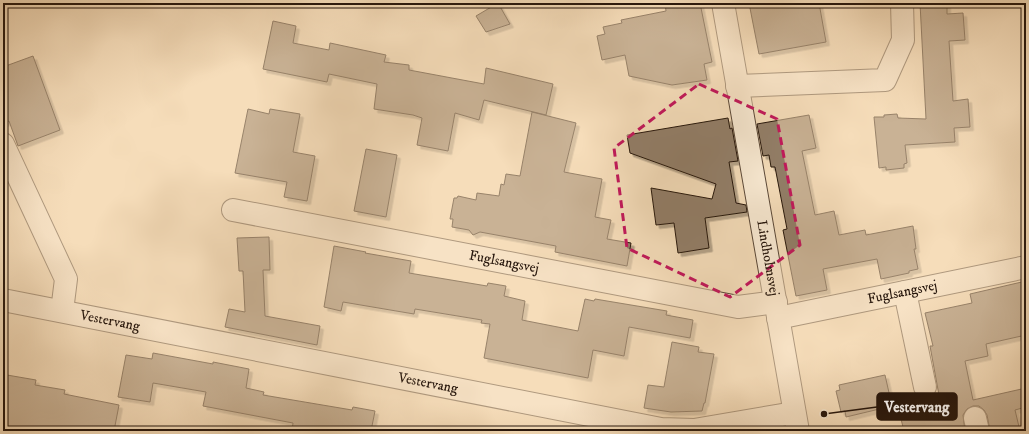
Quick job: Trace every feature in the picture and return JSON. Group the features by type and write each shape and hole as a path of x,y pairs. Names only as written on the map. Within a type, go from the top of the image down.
{"street":[{"name":"Lindholmsvej","path":"723,3 796,422"},
{"path":"737,86 886,80 903,40 902,3"},
{"name":"Vestervang","path":"3,144 66,279 62,311"},
{"name":"Fuglsangsvej","path":"233,210 738,307 777,310 905,292 1026,267"},
{"path":"905,292 926,388"},
{"name":"Vestervang","path":"3,300 661,429 694,430 796,422"}],"highlighted area":[{"path":"699,84 777,119 800,245 730,297 627,248 614,148"}],"building":[{"path":"498,3 510,24 486,32 476,16"},
{"path":"665,3 700,3 712,62 704,64 707,80 672,85 629,76 625,55 602,60 597,36 605,34 603,27 622,23 621,20 666,11"},
{"path":"749,3 819,3 826,42 759,54"},
{"path":"920,3 947,3 947,14 963,13 965,40 949,41 953,101 968,99 970,127 954,128 955,142 905,145 907,163 904,164 904,168 886,170 886,167 879,168 874,117 884,117 884,115 897,114 898,118 926,119"},
{"path":"273,21 296,26 293,43 329,50 330,43 386,55 384,62 409,65 409,70 484,84 486,68 553,84 546,115 484,100 479,120 455,113 448,151 417,145 422,118 413,115 374,109 377,84 329,74 327,82 263,69"},
{"path":"33,56 60,130 18,146 9,121 3,123 3,67"},
{"path":"248,109 269,114 270,109 300,114 293,152 315,156 307,201 284,197 287,182 235,173"},
{"path":"532,112 576,123 564,172 602,179 595,217 611,220 607,239 631,243 627,266 555,252 556,246 480,232 473,235 469,230 452,227 453,219 450,219 454,198 457,198 458,196 476,200 477,193 499,196 501,184 504,185 506,174 520,176"},
{"path":"809,115 816,148 802,151 815,215 834,211 839,235 865,230 866,235 913,226 916,249 914,249 918,269 909,271 909,273 881,279 877,259 823,269 827,290 796,296 783,230 787,229 775,167 771,167 769,155 763,156 757,124"},
{"path":"728,118 730,129 732,128 738,161 729,162 736,203 746,205 747,212 705,218 709,248 678,253 674,223 656,225 651,188 712,199 716,184 630,153 627,135"},
{"path":"366,149 397,155 386,217 354,211"},
{"path":"269,237 270,270 263,270 265,316 320,326 317,345 225,327 229,309 245,312 243,271 239,271 237,238"},
{"path":"334,246 411,261 409,273 487,286 488,283 506,286 504,296 525,301 522,320 578,331 585,299 594,301 595,299 667,311 666,315 693,320 690,338 629,327 624,356 593,350 588,378 484,358 490,324 481,323 482,320 415,309 414,314 343,302 341,311 324,307"},
{"path":"1026,281 1026,335 986,344 988,356 965,361 973,400 1026,388 1026,407 1015,410 1020,431 990,431 987,415 984,410 979,406 973,406 967,409 963,415 965,431 904,431 900,415 914,396 943,417 930,346 933,346 925,313 972,303 970,294"},
{"path":"672,342 699,347 698,352 714,354 705,403 702,411 671,412 644,408 648,385 664,387"},
{"path":"153,353 249,369 246,388 264,392 263,395 352,410 353,407 375,411 371,431 292,431 293,423 203,406 206,392 153,383 150,402 118,397 126,355 152,359"},
{"path":"7,375 36,380 35,385 65,390 64,394 119,405 114,431 3,431 3,395"},
{"path":"885,375 892,406 846,417 845,411 841,412 836,391 840,390 839,385"}],"place":[{"name":"Vestervang","path":"824,414"}]}
